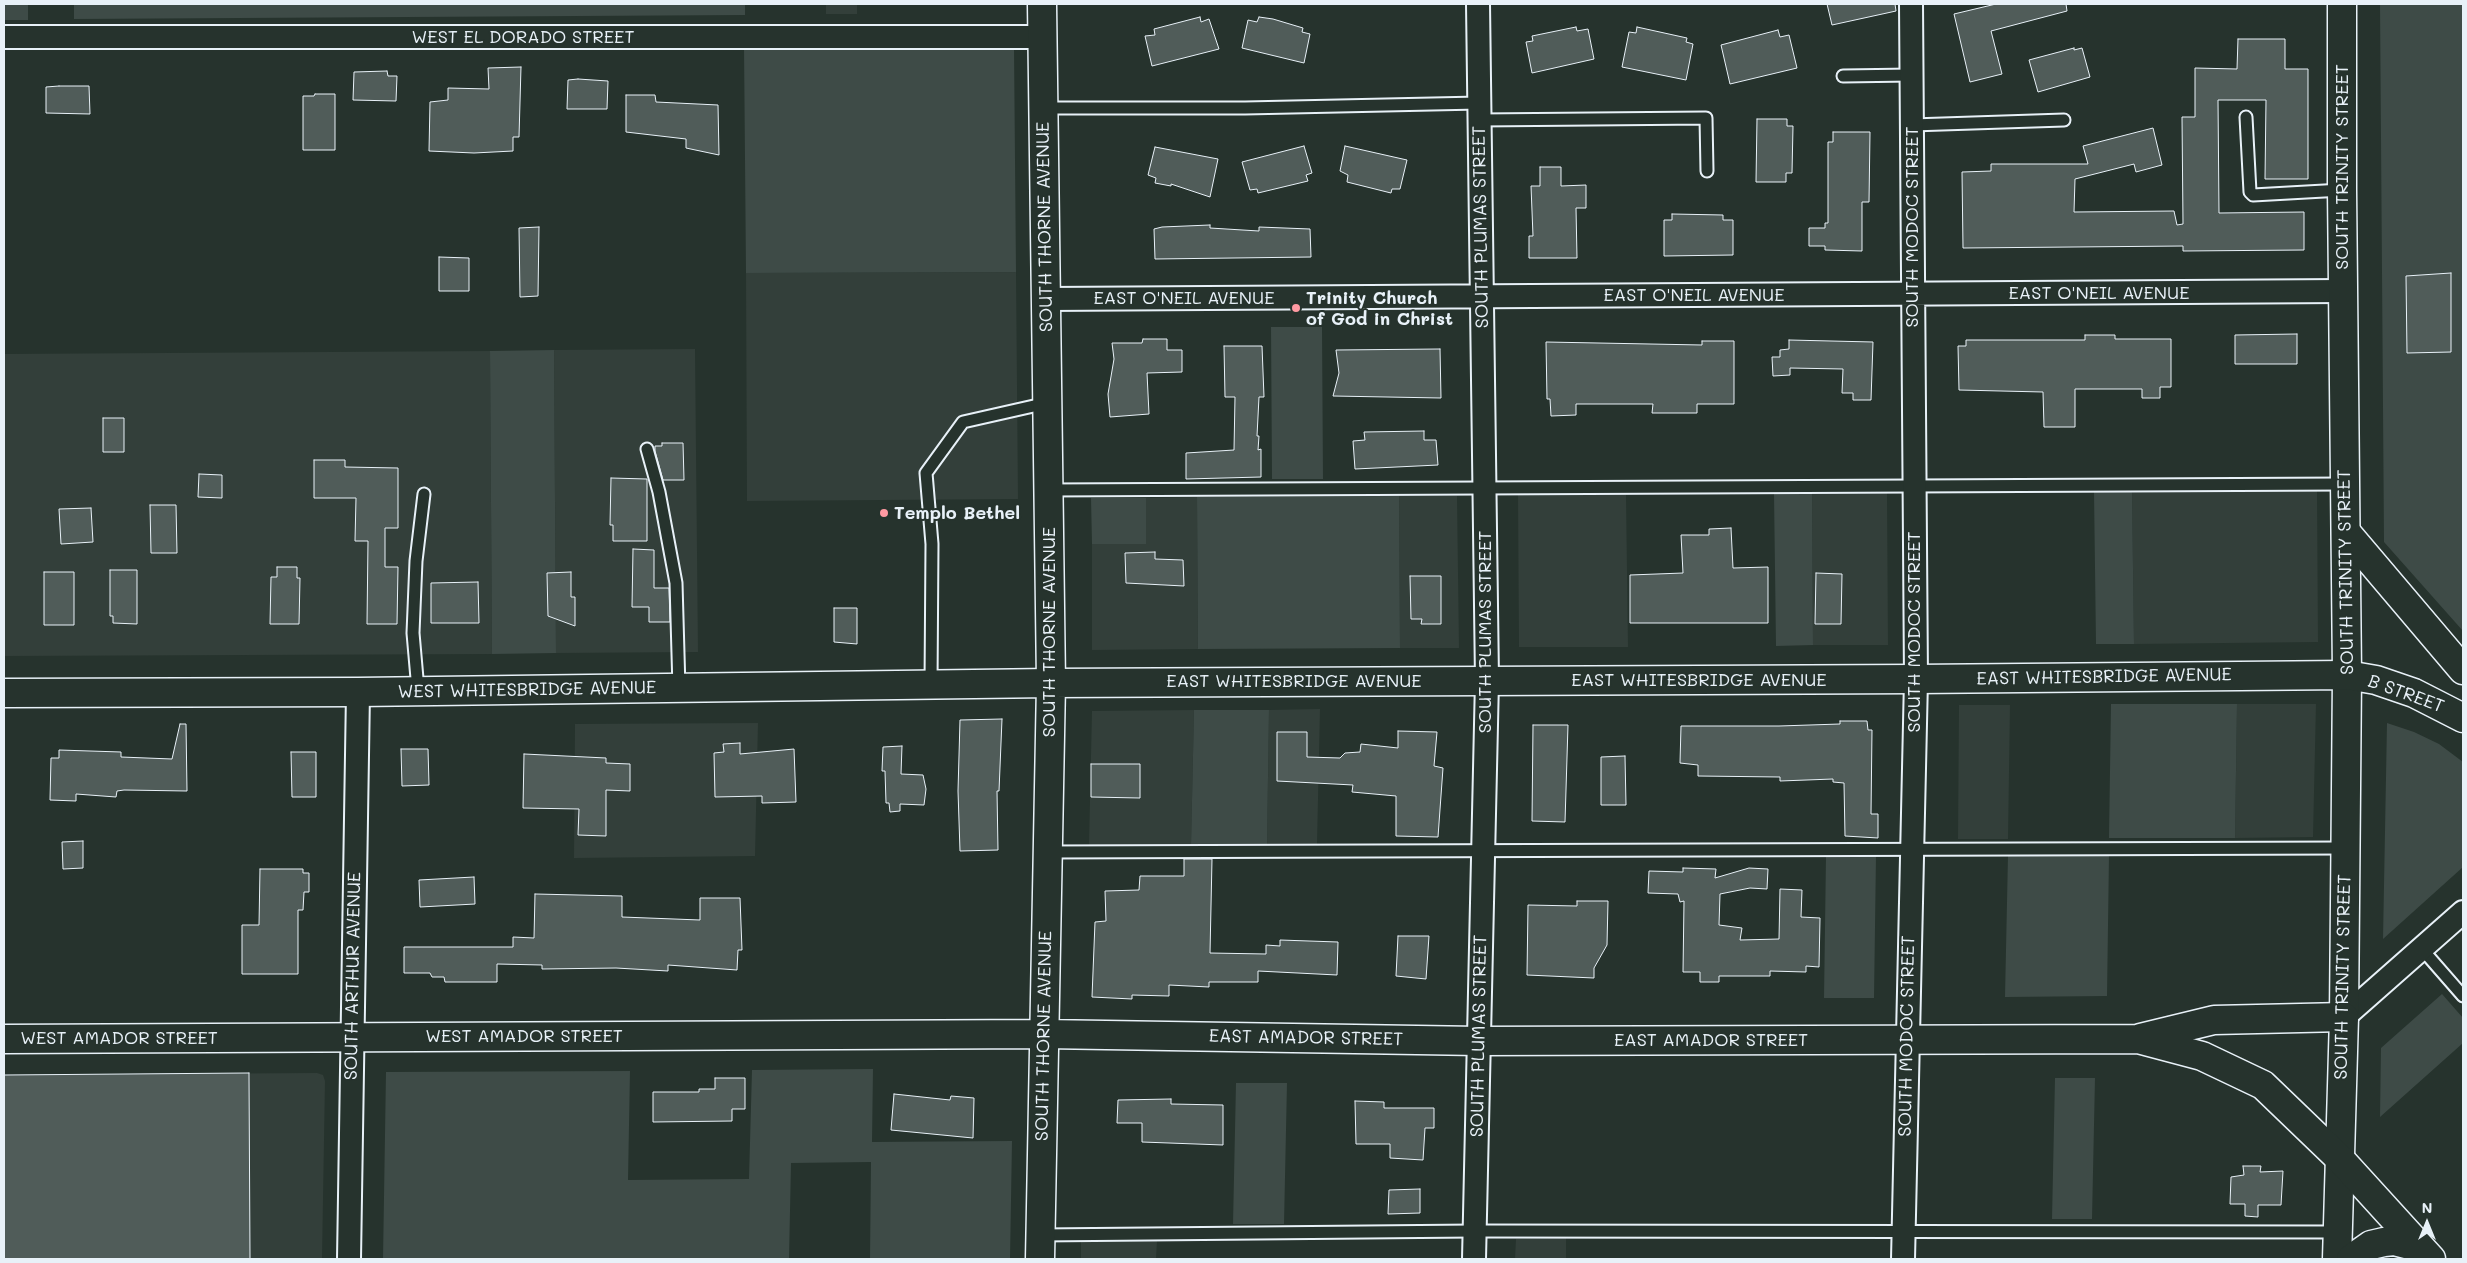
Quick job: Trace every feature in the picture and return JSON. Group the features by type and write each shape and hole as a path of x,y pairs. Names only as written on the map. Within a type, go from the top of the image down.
{"main road":[{"name":"SOUTH THORNE AVENUE","path":"1040,1247 1051,683 1042,4"},
{"name":"SOUTH TRINITY STREET","path":"2337,1259 2344,1018 2347,675 2342,4"},
{"path":"2346,532 2463,670"},
{"name":"EAST WHITESBRIDGE AVENUE","path":"1051,683 2347,675"},
{"name":"B STREET","path":"2347,675 2376,680 2414,693 2463,718"},
{"name":"WEST WHITESBRIDGE AVENUE","path":"4,693 358,692 1051,683"},
{"path":"2138,1039 2214,1020 2344,1018"},
{"name":"WEST AMADOR STREET","path":"4,1039 1044,1034"},
{"name":"EAST AMADOR STREET","path":"1044,1034 1479,1041 2138,1039 2202,1056 2263,1085 2340,1158 2426,1253"},
{"path":"2351,1259 2371,1245 2394,1241 2426,1253"}],"street":[{"name":"SOUTH PLUMAS STREET","path":"1474,1259 1487,680 1478,4"},
{"name":"SOUTH MODOC STREET","path":"1902,1259 1916,679 1911,4"},
{"name":"WEST EL DORADO STREET","path":"4,38 1043,37"},
{"name":"EAST O'NEIL AVENUE","path":"1046,299 2343,291"},
{"name":"SOUTH ARTHUR AVENUE","path":"349,1259 358,692"},
{"path":"2344,1018 2463,912"}],"lane":[{"path":"1842,76 1911,75"},
{"path":"1044,108 1479,111 1706,118 1707,171"},
{"path":"2246,117 2250,192 2254,194 2342,190"},
{"path":"1912,124 2064,120"},
{"path":"931,685 932,544 926,473 964,422 1047,403"},
{"path":"646,449 659,492 676,583 679,688"},
{"path":"1048,490 2345,484"},
{"path":"418,690 413,633 416,561 424,494"},
{"path":"1047,852 1483,849 2345,848"},
{"path":"2422,949 2463,996"},
{"path":"1040,1247 1474,1232 2338,1232"}],"shaded area":[{"path":"4,4 28,4 28,20 4,20"},
{"path":"74,4 745,4 745,15 74,19"},
{"path":"826,4 857,4 857,14 826,14"},
{"path":"2380,4 2463,4 2463,631 2384,542"},
{"path":"744,46 1014,47 1016,272 746,273"},
{"path":"1016,272 1018,499 747,501 746,273"},
{"path":"1271,327 1322,327 1323,479 1272,479"},
{"path":"695,349 698,652 556,653 554,350"},
{"path":"554,350 556,653 492,654 490,351"},
{"path":"490,351 492,654 4,656 4,354"},
{"path":"2317,491 2318,642 2134,644 2132,492"},
{"path":"2094,492 2132,492 2134,644 2096,644"},
{"path":"1887,493 1888,645 1813,645 1812,494"},
{"path":"1774,494 1812,494 1813,645 1776,646"},
{"path":"1518,495 1626,495 1628,647 1519,647"},
{"path":"1399,496 1457,496 1459,648 1400,648"},
{"path":"1399,496 1400,648 1198,649 1197,497"},
{"path":"1197,497 1198,649 1092,650 1092,544 1146,544 1146,498"},
{"path":"1091,498 1146,498 1146,544 1092,544"},
{"path":"2111,704 2237,704 2235,838 2109,838"},
{"path":"2237,704 2316,704 2313,837 2235,838"},
{"path":"1959,705 2010,705 2008,839 1958,839"},
{"path":"1320,709 1317,844 1267,844 1269,710"},
{"path":"1194,710 1191,845 1089,845 1092,711"},
{"path":"1194,710 1269,710 1267,844 1191,845"},
{"path":"758,723 755,856 574,858 575,724"},
{"path":"2387,723 2414,732 2439,744 2463,762 2463,867 2383,939"},
{"path":"2008,855 2109,855 2107,996 2005,997"},
{"path":"1826,856 1876,856 1874,998 1824,998"},
{"path":"2442,994 2463,1018 2463,1043 2380,1117 2381,1048"},
{"path":"873,1069 872,1142 1012,1141 1010,1259 870,1259 871,1162 791,1163 789,1259 383,1259 386,1072 630,1071 628,1180 749,1179 752,1070"},
{"path":"317,1073 323,1075 325,1081 322,1259 4,1259 4,1075"},
{"path":"2055,1078 2095,1078 2092,1219 2052,1219"},
{"path":"1236,1083 1287,1083 1284,1224 1233,1224"},
{"path":"1566,1238 1566,1259 1515,1259 1516,1239"},
{"path":"1157,1241 1156,1259 1081,1259 1081,1242"}],"building":[{"path":"1827,4 1895,4 1896,11 1832,25"},
{"path":"1996,4 2066,4 2067,11 1991,31 2002,74 1970,82 1954,14"},
{"path":"1200,17 1201,22 1209,19 1219,49 1152,66 1145,36 1155,35 1154,29"},
{"path":"1259,17 1303,28 1302,32 1310,34 1304,63 1242,48 1248,20 1257,22"},
{"path":"1576,27 1577,31 1588,29 1594,59 1532,73 1526,42 1533,41 1532,36"},
{"path":"1637,27 1687,38 1686,42 1693,44 1686,80 1622,67 1629,32 1636,33"},
{"path":"1778,30 1780,37 1789,35 1797,68 1730,84 1721,45"},
{"path":"2238,39 2285,39 2285,69 2308,69 2308,179 2265,179 2266,100 2218,100 2219,213 2304,212 2304,250 2183,251 2183,246 1963,248 1962,172 1991,171 1991,164 2088,164 2083,146 2153,128 2162,165 2136,172 2134,164 2075,179 2074,212 2174,211 2177,225 2183,224 2182,117 2195,117 2195,68 2237,69"},
{"path":"2074,48 2074,50 2082,48 2090,77 2038,92 2029,60"},
{"path":"521,67 519,137 513,137 513,151 474,153 429,151 430,102 448,100 448,88 489,89 488,68"},
{"path":"387,71 388,76 397,76 396,101 353,100 354,72"},
{"path":"568,80 608,81 607,109 567,109"},
{"path":"89,86 90,114 46,113 46,87"},
{"path":"315,94 335,94 335,150 303,150 303,96 314,96"},
{"path":"626,95 655,95 656,102 718,105 719,155 686,148 686,139 626,132"},
{"path":"1757,119 1787,119 1787,126 1793,126 1792,173 1786,173 1786,182 1756,182"},
{"path":"1833,132 1870,132 1869,202 1862,202 1862,251 1825,250 1825,246 1809,246 1809,228 1825,228 1825,223 1828,223 1828,142 1833,142"},
{"path":"1304,146 1312,173 1306,175 1308,181 1258,193 1257,189 1250,190 1242,162"},
{"path":"1345,146 1407,160 1400,189 1392,189 1391,193 1347,182 1348,175 1340,171"},
{"path":"1155,147 1218,159 1210,197 1171,184 1171,186 1155,183 1156,178 1148,175"},
{"path":"1540,167 1561,167 1561,186 1586,185 1586,208 1576,208 1577,258 1529,258 1529,236 1533,236 1531,186 1540,186"},
{"path":"1672,214 1723,215 1723,220 1733,220 1733,255 1664,256 1664,220 1672,220"},
{"path":"1210,225 1210,228 1259,231 1259,227 1310,229 1311,257 1155,259 1154,229"},
{"path":"539,227 538,296 520,297 519,228"},
{"path":"439,257 469,258 469,291 439,291"},
{"path":"2451,273 2451,352 2407,353 2406,276"},
{"path":"2297,334 2297,364 2235,364 2235,335"},
{"path":"2085,335 2115,335 2115,339 2171,339 2171,387 2160,387 2160,398 2142,398 2142,389 2075,389 2075,427 2044,427 2043,392 1959,390 1958,346 1966,346 1966,340 2085,340"},
{"path":"1143,339 1167,339 1167,350 1182,350 1182,372 1147,373 1149,414 1110,417 1108,394 1114,359 1112,343 1142,343"},
{"path":"1789,340 1873,342 1871,400 1853,400 1853,393 1842,393 1843,369 1790,368 1790,375 1773,376 1772,357 1780,357 1780,350 1789,349"},
{"path":"1702,341 1734,341 1734,404 1697,404 1697,413 1652,413 1653,404 1576,404 1576,415 1551,416 1550,399 1547,399 1546,342 1702,345"},
{"path":"1224,346 1262,346 1264,397 1259,397 1257,436 1259,436 1258,450 1261,449 1261,477 1186,479 1186,453 1234,450 1235,397 1225,397"},
{"path":"1440,349 1441,398 1333,396 1339,373 1336,350"},
{"path":"103,418 124,418 124,452 103,452"},
{"path":"1424,431 1424,440 1436,440 1438,465 1355,469 1353,441 1365,440 1364,432"},
{"path":"662,443 683,443 684,480 663,480 655,451 655,446 662,446"},
{"path":"314,460 345,460 345,467 398,468 398,528 385,528 385,567 398,567 397,624 367,624 368,541 355,541 356,498 314,498"},
{"path":"199,474 222,475 222,498 198,497"},
{"path":"611,478 647,479 647,541 613,541 613,525 610,525"},
{"path":"150,505 176,505 177,553 151,553"},
{"path":"91,508 93,542 61,544 59,509"},
{"path":"1731,528 1733,568 1768,567 1768,623 1630,623 1630,575 1683,573 1681,535 1709,535 1709,529"},
{"path":"633,549 654,550 654,588 669,588 670,622 649,622 649,607 632,607"},
{"path":"1155,552 1155,559 1183,560 1184,586 1126,583 1125,553"},
{"path":"277,567 297,567 297,578 300,578 299,624 270,624 271,577 277,577"},
{"path":"110,570 137,570 137,624 113,623 113,616 110,616"},
{"path":"44,572 74,572 74,625 44,625"},
{"path":"571,572 571,597 575,597 575,626 548,616 547,573"},
{"path":"1816,573 1842,574 1841,624 1815,624"},
{"path":"1410,576 1441,576 1441,624 1421,624 1422,619 1411,619"},
{"path":"478,582 479,623 431,623 431,583"},
{"path":"834,608 857,608 857,644 834,642"},
{"path":"1002,719 999,791 997,791 998,850 960,851 958,791 960,720"},
{"path":"1840,721 1867,721 1868,730 1872,730 1871,814 1878,814 1878,838 1845,836 1844,783 1833,782 1833,779 1780,781 1780,777 1698,776 1698,765 1680,763 1681,726 1779,726 1840,724"},
{"path":"180,724 186,724 187,791 124,790 117,791 116,797 76,794 76,801 50,800 51,758 59,758 59,750 121,752 121,757 172,759"},
{"path":"1533,725 1568,725 1565,822 1532,821"},
{"path":"1398,731 1437,732 1434,766 1443,768 1438,837 1396,836 1396,796 1352,792 1353,785 1277,781 1277,732 1307,732 1307,757 1340,758 1345,753 1360,752 1361,744 1398,748"},
{"path":"740,743 740,754 794,749 796,802 762,803 762,796 715,797 714,753 724,752 723,744"},
{"path":"902,746 901,774 923,775 926,789 924,805 900,804 900,811 890,812 889,803 886,803 885,771 882,771 883,747"},
{"path":"401,749 428,749 429,785 402,786"},
{"path":"291,752 316,752 316,797 292,797"},
{"path":"524,754 606,758 606,763 630,764 630,791 606,790 606,836 578,835 579,809 523,808"},
{"path":"1625,756 1626,805 1601,805 1601,757"},
{"path":"1091,764 1140,764 1140,798 1091,797"},
{"path":"83,841 83,868 63,869 62,842"},
{"path":"1184,859 1212,859 1210,953 1266,954 1266,945 1280,946 1280,940 1338,942 1337,975 1258,971 1258,982 1209,982 1209,987 1169,985 1169,996 1132,995 1132,999 1092,997 1095,922 1106,921 1105,891 1139,890 1140,876 1184,876"},
{"path":"1683,868 1716,869 1715,878 1749,868 1768,869 1767,889 1750,888 1720,894 1719,925 1742,928 1740,940 1779,939 1780,889 1802,890 1801,917 1820,918 1819,967 1806,966 1806,972 1770,971 1770,976 1719,976 1719,982 1700,982 1700,972 1683,972 1684,901 1680,902 1678,894 1648,893 1649,871 1683,872"},
{"path":"260,869 303,869 303,873 309,873 309,892 304,892 303,910 298,910 298,974 242,974 242,925 259,925"},
{"path":"474,877 475,904 420,907 419,880"},
{"path":"535,894 622,896 622,917 700,920 700,898 740,898 742,950 738,950 737,970 668,965 668,971 616,968 542,969 542,965 497,964 497,982 445,982 444,977 432,977 430,973 404,973 404,947 513,947 513,937 534,938"},
{"path":"1577,901 1608,901 1607,945 1594,968 1594,978 1527,975 1528,905 1577,906"},
{"path":"1398,936 1429,936 1426,979 1396,976"},
{"path":"249,1073 250,1259 4,1259 4,1075"},
{"path":"715,1078 745,1078 745,1109 732,1109 732,1121 653,1122 653,1092 699,1092 699,1089 715,1089"},
{"path":"894,1094 950,1100 951,1096 974,1098 973,1138 891,1130"},
{"path":"1171,1099 1171,1104 1223,1105 1223,1145 1142,1142 1142,1123 1117,1123 1118,1100"},
{"path":"1355,1101 1384,1102 1384,1108 1434,1108 1434,1128 1425,1128 1423,1160 1390,1158 1390,1144 1356,1144"},
{"path":"2243,1166 2261,1166 2260,1172 2283,1171 2281,1205 2258,1205 2258,1217 2245,1216 2245,1204 2230,1204 2231,1177 2244,1175"},
{"path":"1420,1189 1420,1213 1388,1214 1389,1190"}],"place":[{"name":"Trinity Church of God in Christ","path":"1296,308"},
{"name":"Templo Bethel","path":"884,513"}]}
